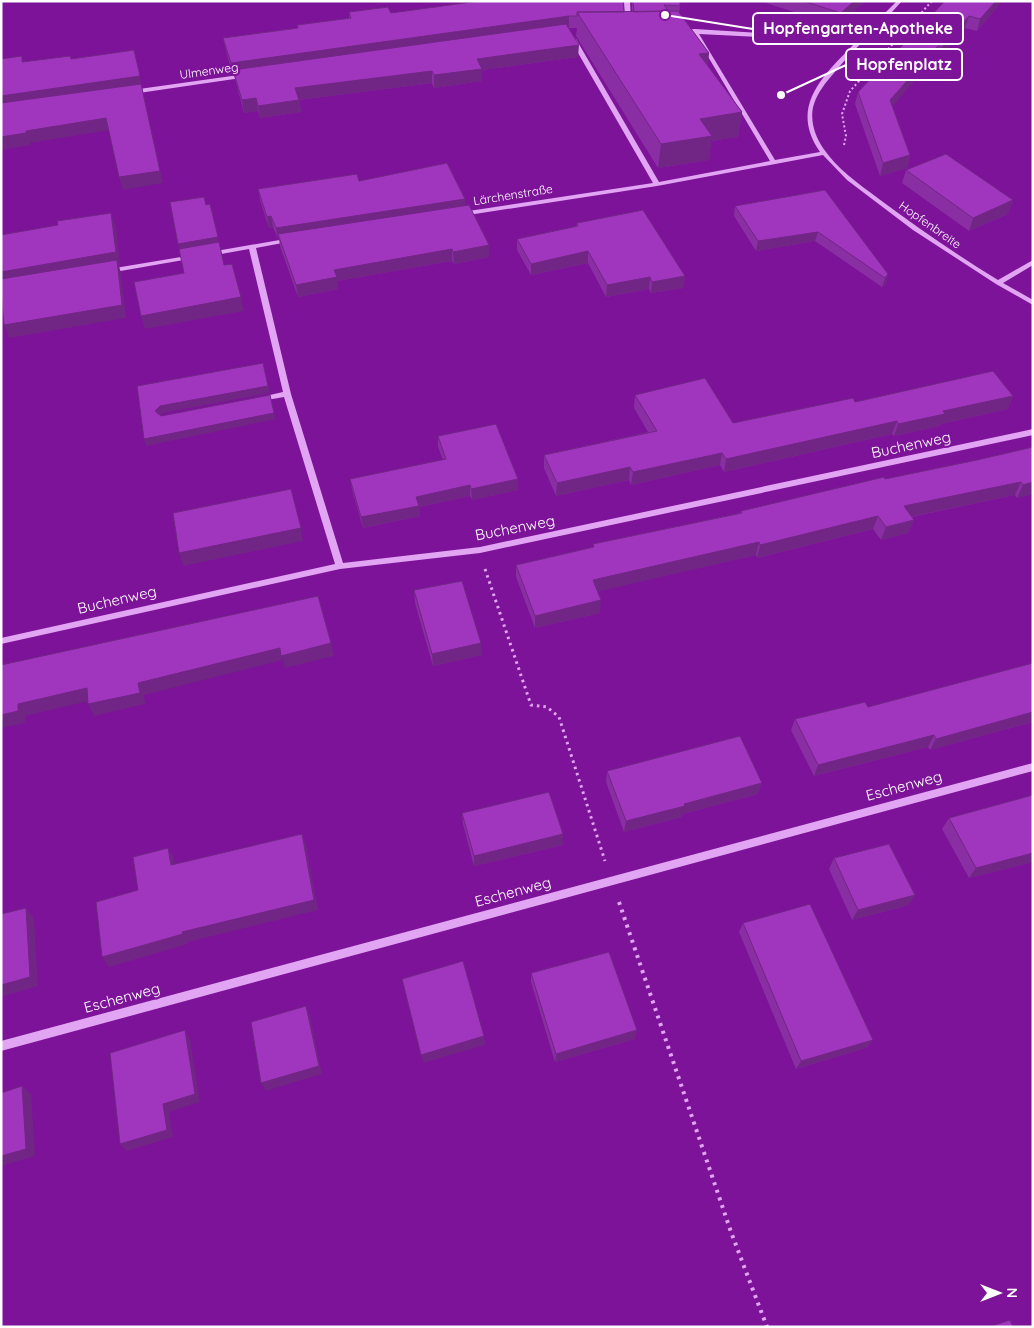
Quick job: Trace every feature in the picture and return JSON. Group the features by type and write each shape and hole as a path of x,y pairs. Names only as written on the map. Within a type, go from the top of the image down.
{"street":[{"path":"627,1 628,30"},
{"name":"Hopfenbreite","path":"900,1 860,41 818,90 810,105 811,128 824,153 854,182 894,214 942,248 1033,303"},
{"path":"676,31 860,41"},
{"path":"695,31 773,162"},
{"path":"569,32 657,184"},
{"name":"Ulmenweg","path":"127,93 254,75"},
{"name":"Lärchenstraße","path":"454,215 657,184 824,153"},
{"path":"98,274 300,239"},
{"path":"252,247 287,394 340,566"},
{"path":"998,283 1033,262"},
{"path":"249,401 287,394"},
{"name":"Buchenweg","path":"1,641 340,566 480,550 1033,432"},
{"name":"Eschenweg","path":"1,1046 1033,767"}],"path":[{"path":"843,150 846,136 842,114 850,91 932,1"},
{"path":"480,550 531,705 548,707 559,717 611,881 625,916 731,1232 767,1327"}],"building":[{"path":"479,1 623,1 624,12 577,12 577,16 231,63 223,38 298,28 297,25 351,18 349,12 388,7 391,13"},
{"path":"633,1 680,1 680,6 664,5 668,11 634,12"},
{"path":"803,1 854,1 841,13"},
{"path":"945,1 996,1 980,19 969,16 942,47 938,46 890,100 910,155 883,163 858,92"},
{"path":"678,11 709,53 699,54 742,112 700,119 712,136 661,144 577,12"},
{"path":"566,24 579,45 477,59 482,69 434,75 432,71 295,88 299,100 258,106 256,98 242,100 233,70"},
{"path":"134,50 140,76 1,96 1,59 22,56 22,62 70,56 71,59"},
{"path":"141,84 160,171 119,177 106,118 1,137 1,103"},
{"path":"946,154 1013,200 973,218 906,170"},
{"path":"447,163 465,199 276,228 271,216 267,217 258,189 357,174 359,181"},
{"path":"825,190 888,274 885,278 818,232 758,241 735,206"},
{"path":"204,197 206,205 210,204 218,237 178,244 170,202"},
{"path":"469,205 489,245 453,252 452,249 334,270 337,277 296,285 278,234"},
{"path":"643,210 685,276 652,282 650,277 607,285 588,251 531,264 517,239 578,226 577,223"},
{"path":"111,213 116,252 1,272 1,235 58,225 57,221"},
{"path":"219,242 224,265 232,264 241,297 141,316 134,282 184,273 179,249"},
{"path":"117,260 122,305 4,325 1,279"},
{"path":"263,363 268,386 160,406 155,411 161,416 270,395 274,413 144,439 137,386"},
{"path":"993,371 1013,396 943,411 945,414 898,424 897,421 726,459 722,453 633,472 630,467 557,483 544,455 657,431 635,395 705,378 733,423 853,398 855,402"},
{"path":"496,424 518,479 471,489 470,485 416,497 419,506 361,517 350,479 446,459 438,436"},
{"path":"1033,447 1033,482 1023,485 1021,482 904,506 914,520 886,527 878,516 760,545 759,542 593,580 601,600 535,616 516,565 594,547 593,544 742,513 741,511 884,477 885,479"},
{"path":"291,489 301,528 179,553 173,513"},
{"path":"462,581 481,643 432,654 414,590"},
{"path":"318,596 331,643 281,656 280,648 138,683 140,693 88,704 87,688 18,704 18,711 1,715 1,665"},
{"path":"1033,663 1033,712 936,739 934,735 818,765 795,719 865,702 868,707"},
{"path":"740,736 762,783 626,821 607,771"},
{"path":"549,792 563,834 474,856 462,813"},
{"path":"1033,795 1033,853 976,868 949,818"},
{"path":"302,834 314,900 182,932 183,934 102,957 96,902 138,890 133,857 168,848 171,865"},
{"path":"889,844 915,895 858,910 834,858"},
{"path":"810,904 873,1040 801,1061 743,923"},
{"path":"26,908 30,977 1,985 1,914"},
{"path":"609,952 637,1030 556,1054 531,973"},
{"path":"463,961 484,1036 421,1055 402,979"},
{"path":"306,1006 319,1066 261,1083 251,1022"},
{"path":"185,1030 195,1094 163,1104 167,1130 120,1144 110,1053"},
{"path":"22,1086 26,1149 1,1156 1,1093"},
{"path":"1010,1320 1013,1327 989,1327"}],"place":[{"name":"Hopfengarten-Apotheke","path":"665,15"},
{"name":"Hopfenplatz","path":"781,95"}]}
